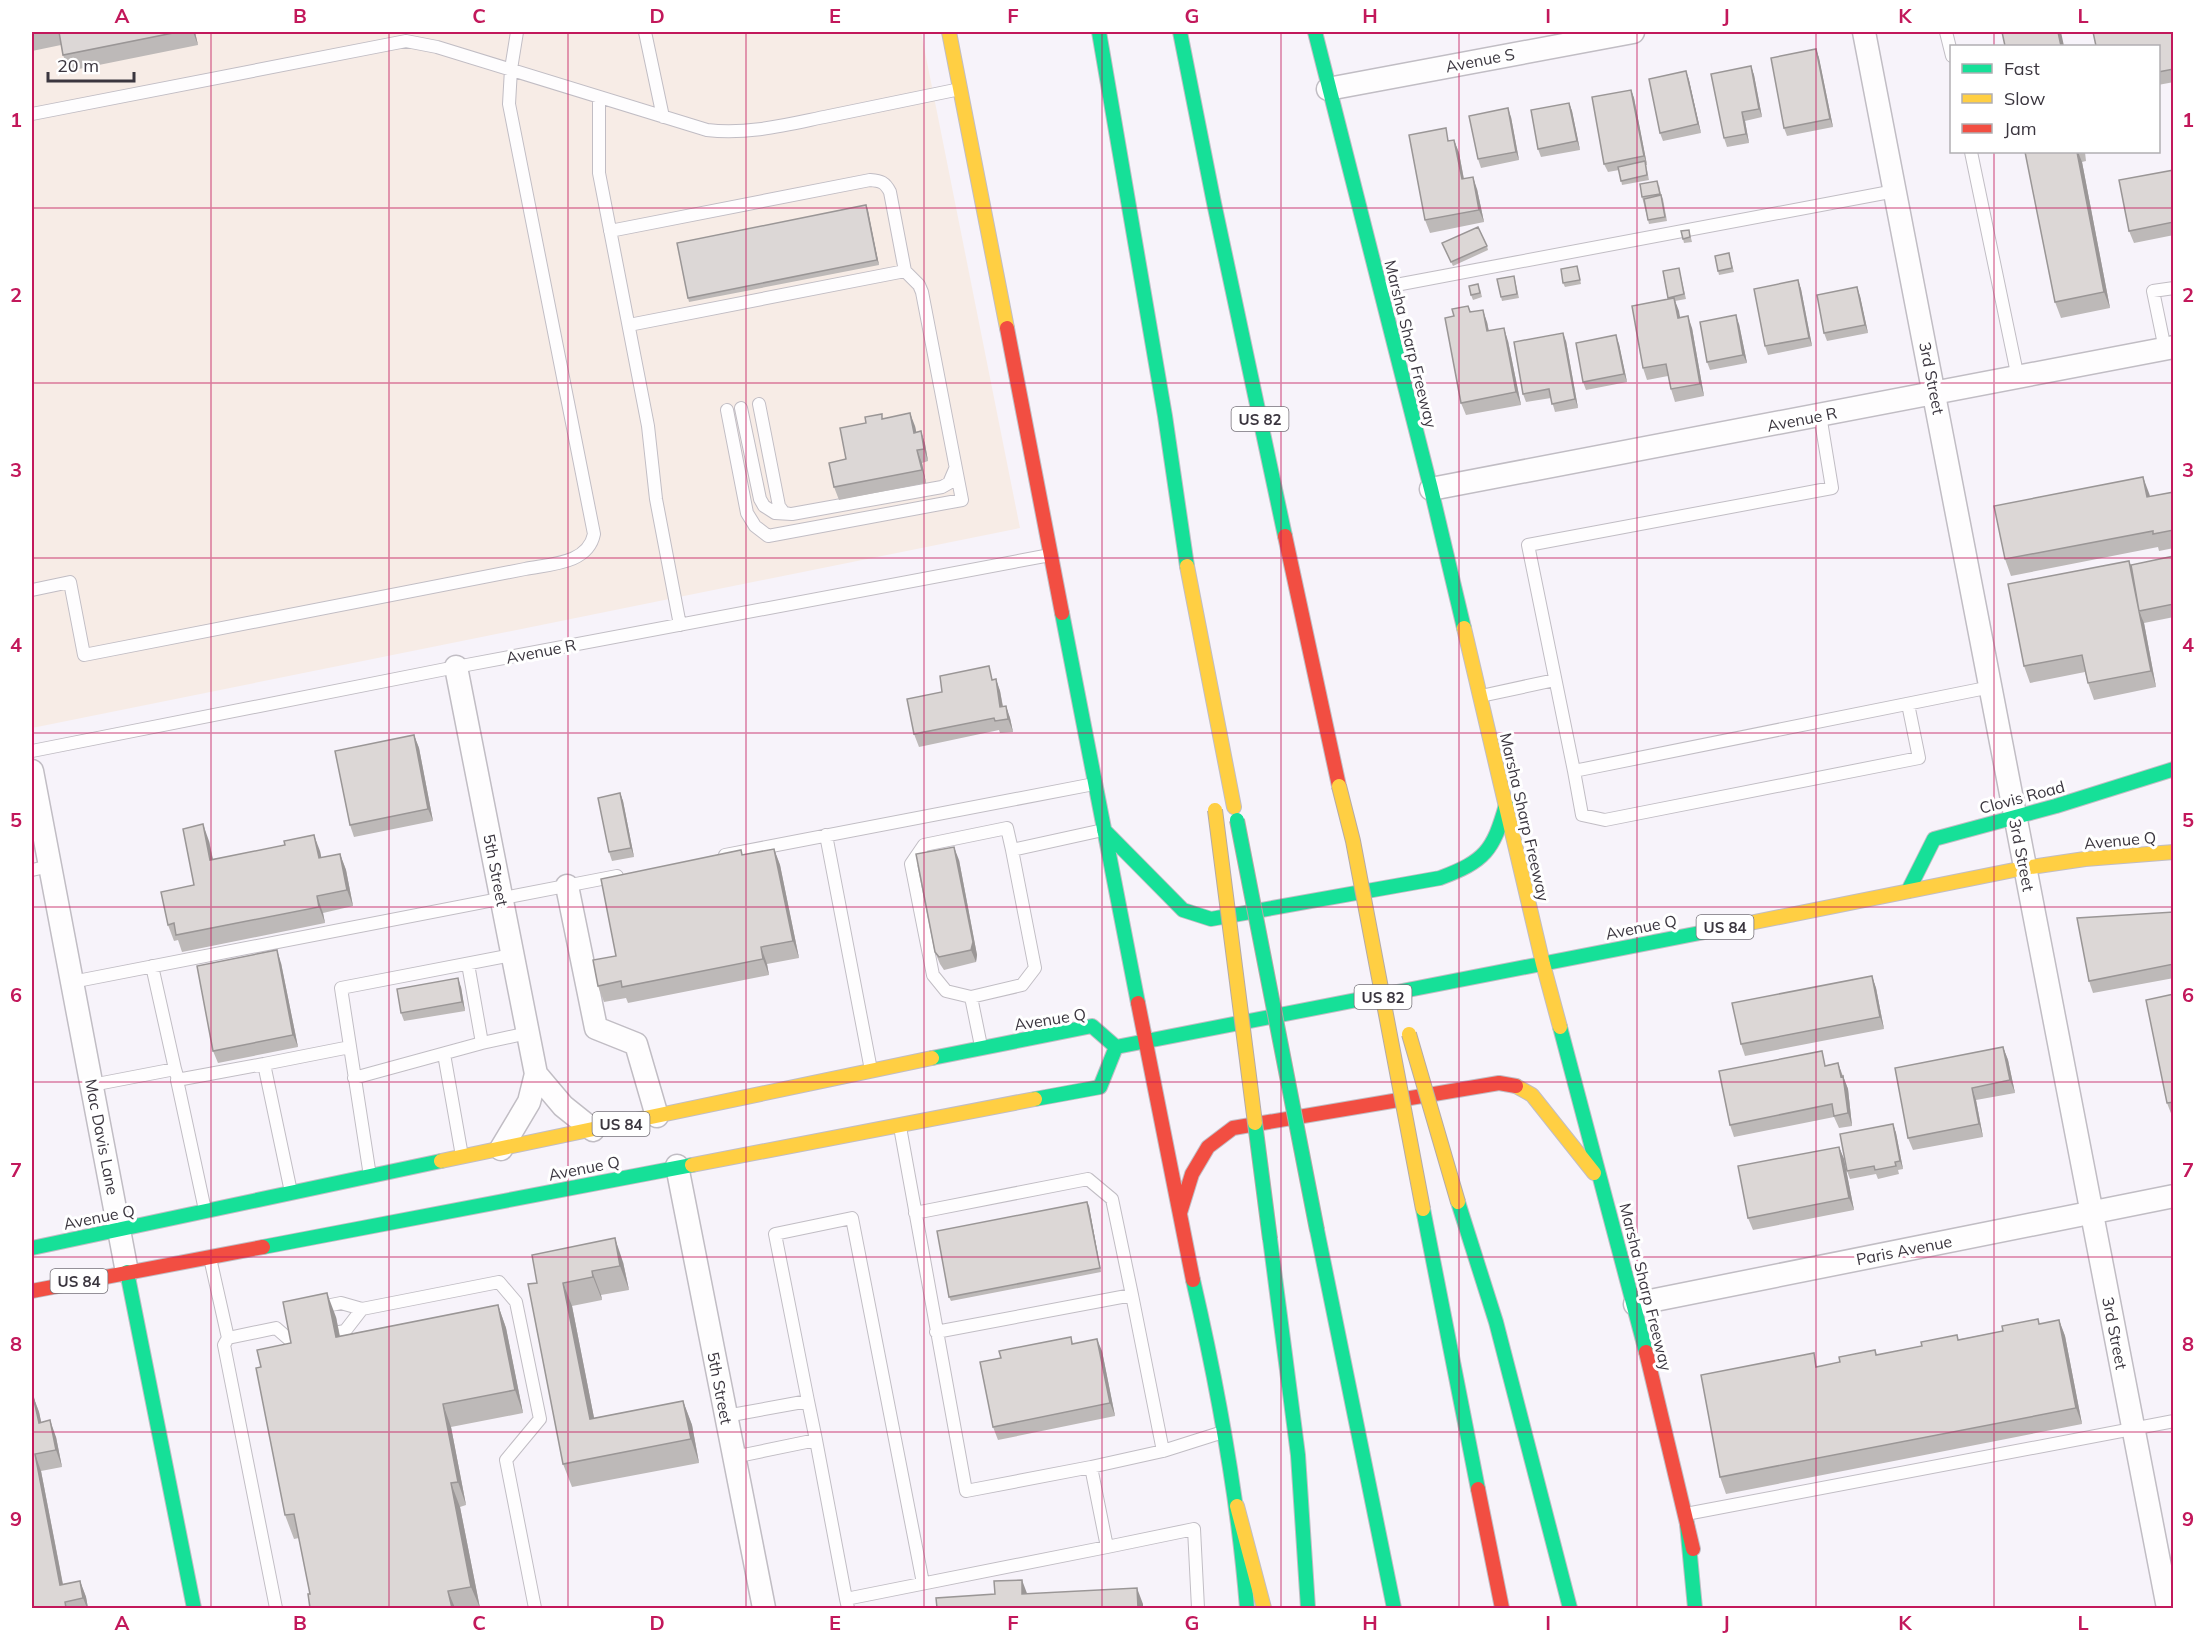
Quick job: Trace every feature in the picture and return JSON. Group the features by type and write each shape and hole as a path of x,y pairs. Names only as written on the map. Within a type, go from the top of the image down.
{"main road":[{"path":"949,32 1179,1215 1217,1386 1237,1506 1247,1608"},
{"path":"1099,32 1165,416 1188,571 1208,742"},
{"name":"US 82","path":"1181,32 1214,203 1339,786 1353,841 1502,1608"},
{"name":"Marsha Sharp Freeway","path":"1315,32 1431,489 1543,964 1635,1304 1708,1608"},
{"path":"1188,571 1317,1230 1394,1608"},
{"name":"Clovis Road","path":"1908,891 1934,839 2056,806 2174,769"},
{"path":"1215,805 1298,1455 1308,1608"},
{"path":"1104,830 1183,910 1211,919 1440,878 1463,869 1486,855 1498,836 1506,805"},
{"path":"1353,841 1458,1202 1496,1322 1570,1608"},
{"name":"Avenue Q","path":"1116,1047 2024,868 2095,858 2174,852"},
{"name":"Avenue Q","path":"32,1248 871,1070 1092,1026 1116,1047"},
{"name":"Avenue Q","path":"32,1290 1100,1088 1116,1047"},
{"path":"1179,1215 1192,1174 1208,1147 1233,1128 1499,1083 1516,1086 1532,1095 1602,1183"},
{"name":"Mac Davis Lane","path":"127,1272 194,1608"},
{"path":"1237,1506 1264,1608"},
{"path":"1686,1519 1695,1608"}],"street":[{"name":"Avenue S","path":"1328,89 1633,32"},
{"name":"3rd Street","path":"1864,32 2168,1608"},
{"name":"Avenue R","path":"1431,489 2169,348"},
{"name":"5th Street","path":"456,667 536,1074 529,1102 501,1149"},
{"name":"Mac Davis Lane","path":"32,771 41,868 72,982 127,1272"},
{"path":"567,886 596,1028 636,1044 657,1116"},
{"name":"5th Street","path":"536,1074 563,1106 593,1130"},
{"name":"5th Street","path":"677,1167 764,1608"},
{"name":"Paris Avenue","path":"1635,1304 2174,1196"}],"lane":[{"path":"32,590 70,582 84,655 577,558 592,543 594,534 509,104 511,69 517,32"},
{"path":"645,32 663,117"},
{"path":"32,114 406,41 436,46 708,130 737,133 960,89"},
{"path":"599,98 599,173 648,426 656,499 680,625"},
{"path":"1971,153 2018,378"},
{"path":"610,231 870,180 881,181 886,185 890,192 905,271 919,285 922,292 962,500 768,536 755,526 747,513 727,410"},
{"path":"1379,288 1895,191"},
{"path":"628,325 905,271"},
{"path":"2169,348 2153,291 2174,288"},
{"path":"759,404 779,506 784,513 792,514"},
{"path":"741,408 759,499 764,506 775,513 805,513 942,487 950,483 956,467"},
{"path":"1820,415 1832,488 1528,545 1582,815 1605,820 1919,758 1908,704"},
{"name":"Avenue R","path":"32,751 456,667 1051,555"},
{"path":"1481,696 1555,680"},
{"path":"1574,771 1991,687"},
{"path":"710,858 1095,783"},
{"path":"1007,828 1012,850 1035,968 1022,985 971,997 946,991 933,975 911,864 924,845 1007,828"},
{"path":"1012,850 1104,830"},
{"path":"826,836 871,1070"},
{"path":"72,982 632,873"},
{"path":"370,1177 341,988 512,955"},
{"path":"468,964 482,1043"},
{"path":"152,966 205,1212"},
{"path":"971,997 981,1048"},
{"path":"354,1078 482,1043 528,1033"},
{"path":"92,1085 264,1064 350,1047"},
{"path":"444,1054 462,1158"},
{"path":"264,1064 291,1194"},
{"path":"900,1127 966,1491 1163,1451 1224,1431"},
{"path":"915,1213 1088,1179 1112,1199 1163,1451"},
{"path":"923,1584 852,1218 776,1234 847,1604 923,1584 1194,1529 1198,1608"},
{"path":"210,1257 228,1338 224,1345 276,1608"},
{"path":"300,1311 341,1303 362,1309 499,1282 516,1302 540,1419 506,1460 535,1608"},
{"path":"936,1332 1132,1295"},
{"path":"228,1338 280,1324 291,1341 345,1331 362,1309"},
{"path":"726,1416 808,1401"},
{"path":"1686,1519 2174,1421"},
{"path":"734,1457 816,1440"},
{"path":"1091,1467 1107,1547"}],"shaded area":[{"path":"32,32 921,32 1020,528 32,728"}],"building":[{"path":"59,32 178,32 63,55"},
{"path":"2002,32 2058,32 2061,45 2005,45"},
{"path":"2093,32 2174,32 2174,69 2160,72 2160,45 2096,45"},
{"path":"1816,49 1830,119 1784,128 1771,58"},
{"path":"1751,66 1759,109 1742,112 1746,134 1724,138 1711,74"},
{"path":"1686,71 1698,124 1660,133 1649,79"},
{"path":"1631,90 1644,156 1604,164 1592,97"},
{"path":"1569,103 1577,141 1538,149 1531,110"},
{"path":"1508,108 1516,152 1478,159 1469,116"},
{"path":"1446,128 1448,141 1454,140 1462,179 1473,177 1479,210 1425,220 1409,135"},
{"path":"2025,153 2077,153 2104,292 2055,302"},
{"path":"1645,161 1647,175 1621,181 1618,167"},
{"path":"2174,170 2174,222 2129,231 2119,180"},
{"path":"1657,181 1660,194 1642,197 1640,184"},
{"path":"1661,195 1665,217 1648,220 1644,199"},
{"path":"866,205 877,260 688,298 677,243"},
{"path":"1478,227 1487,246 1451,262 1442,243"},
{"path":"1689,230 1690,237 1683,239 1681,231"},
{"path":"1729,253 1732,268 1718,271 1715,256"},
{"path":"1577,266 1580,280 1563,283 1561,269"},
{"path":"1679,268 1684,294 1668,298 1663,271"},
{"path":"1514,276 1517,294 1501,297 1497,279"},
{"path":"1798,280 1809,338 1765,346 1754,289"},
{"path":"1478,284 1480,293 1471,295 1469,286"},
{"path":"1857,287 1865,325 1824,333 1817,295"},
{"path":"1674,298 1678,318 1688,316 1700,384 1671,389 1666,364 1643,368 1632,306"},
{"path":"1468,306 1470,312 1483,310 1487,331 1504,328 1516,392 1461,403 1445,318 1454,316 1452,309"},
{"path":"1736,315 1743,355 1707,362 1700,322"},
{"path":"1563,333 1575,399 1552,404 1549,389 1523,394 1514,342"},
{"path":"1616,335 1624,374 1583,382 1576,343"},
{"path":"910,413 914,433 921,431 924,449 917,450 922,470 834,487 829,463 846,459 840,428 866,423 865,417 882,414 882,419"},
{"path":"2143,477 2147,497 2174,492 2174,530 2153,534 2153,531 2005,559 1994,506"},
{"path":"2174,556 2174,604 2139,611 2131,565"},
{"path":"2129,561 2151,671 2088,683 2082,655 2024,666 2008,584"},
{"path":"989,666 992,680 996,679 1000,707 1006,706 1008,719 995,721 994,718 914,734 907,699 942,692 940,676"},
{"path":"414,735 428,809 350,825 335,751"},
{"path":"620,793 631,848 609,852 598,798"},
{"path":"203,824 210,860 285,845 284,841 314,835 319,858 340,854 347,890 317,896 319,907 176,935 174,923 168,925 161,892 194,885 183,829"},
{"path":"954,847 973,942 971,950 939,957 935,952 916,854"},
{"path":"774,849 793,941 761,947 763,959 622,987 621,981 598,986 593,960 616,956 601,879 741,850 742,855"},
{"path":"2174,912 2174,964 2089,981 2077,918"},
{"path":"277,950 293,1035 213,1051 197,966"},
{"path":"1872,976 1880,1017 1741,1044 1732,1003"},
{"path":"458,978 462,1002 401,1013 397,989"},
{"path":"2174,994 2174,1102 2167,1103 2146,1000"},
{"path":"2003,1047 2010,1080 1972,1088 1979,1124 1908,1138 1895,1068"},
{"path":"1822,1051 1825,1066 1838,1063 1841,1077 1843,1076 1848,1113 1834,1116 1832,1104 1730,1125 1719,1071"},
{"path":"1893,1124 1900,1161 1895,1162 1896,1166 1875,1170 1874,1166 1847,1171 1840,1134"},
{"path":"1839,1147 1849,1198 1748,1218 1738,1166"},
{"path":"1087,1202 1100,1268 949,1297 937,1231"},
{"path":"615,1238 620,1266 592,1271 593,1277 563,1283 590,1419 683,1401 691,1439 563,1464 528,1284 537,1283 532,1255"},
{"path":"327,1293 336,1337 498,1305 515,1390 443,1404 458,1482 451,1483 471,1587 448,1591 452,1608 310,1608 308,1594 310,1594 294,1514 285,1515 256,1368 261,1367 257,1350 291,1343 283,1302"},
{"path":"2038,1319 2039,1324 2059,1320 2076,1408 1720,1477 1701,1375 1814,1353 1816,1367 1840,1362 1839,1357 1875,1350 1876,1355 1922,1346 1921,1342 1957,1335 1958,1340 2003,1331 2002,1326"},
{"path":"1071,1337 1072,1344 1097,1339 1110,1403 993,1427 980,1362 1001,1358 999,1351"},
{"path":"32,1396 39,1423 50,1420 56,1450 35,1454 60,1585 80,1581 83,1598 65,1602 66,1608 32,1608"},
{"path":"1022,1580 1022,1594 1137,1588 1138,1608 937,1608 936,1598 995,1594 994,1581"}],"traffic: fast":[{"path":"1099,32 1165,416 1187,566"},
{"path":"1180,32 1285,536"},
{"path":"1315,32 1464,628"},
{"path":"1062,613 1138,1003"},
{"path":"1908,891 1934,839 2056,806 2174,769"},
{"path":"1104,830 1183,910 1211,919 1440,878 1467,866 1485,852 1497,833 1506,805"},
{"path":"1237,820 1317,1230"},
{"path":"1116,1047 1710,931"},
{"path":"932,1058 1092,1026 1116,1047"},
{"path":"1560,1027 1646,1352"},
{"path":"1035,1099 1100,1087 1116,1047"},
{"path":"1255,1123 1270,1239"},
{"path":"32,1248 441,1161"},
{"path":"263,1247 692,1165"},
{"path":"1458,1202 1496,1322 1570,1608"},
{"path":"1423,1209 1478,1489"},
{"path":"1317,1230 1394,1608"},
{"path":"1270,1239 1298,1455 1308,1608"},
{"path":"127,1272 194,1608"},
{"path":"1193,1280 1226,1443 1247,1608"},
{"path":"1687,1524 1695,1608"}],"traffic: slow":[{"path":"949,32 1007,328"},
{"path":"1187,566 1234,807"},
{"path":"1464,628 1560,1027"},
{"path":"1339,786 1353,841 1423,1209"},
{"path":"1215,810 1255,1123"},
{"path":"1710,931 2024,868 2085,859 2174,852"},
{"path":"1409,1034 1458,1202"},
{"path":"441,1161 932,1058"},
{"path":"1516,1086 1532,1095 1594,1173"},
{"path":"692,1165 1035,1099"},
{"path":"1237,1506 1264,1608"}],"traffic: jam":[{"path":"1007,328 1062,613"},
{"path":"1285,536 1339,786"},
{"path":"1138,1003 1193,1280"},
{"path":"1180,1213 1192,1174 1208,1147 1233,1128 1499,1083 1516,1086"},
{"path":"32,1291 263,1247"},
{"path":"1646,1352 1693,1549"},
{"path":"1478,1489 1502,1608"}]}
